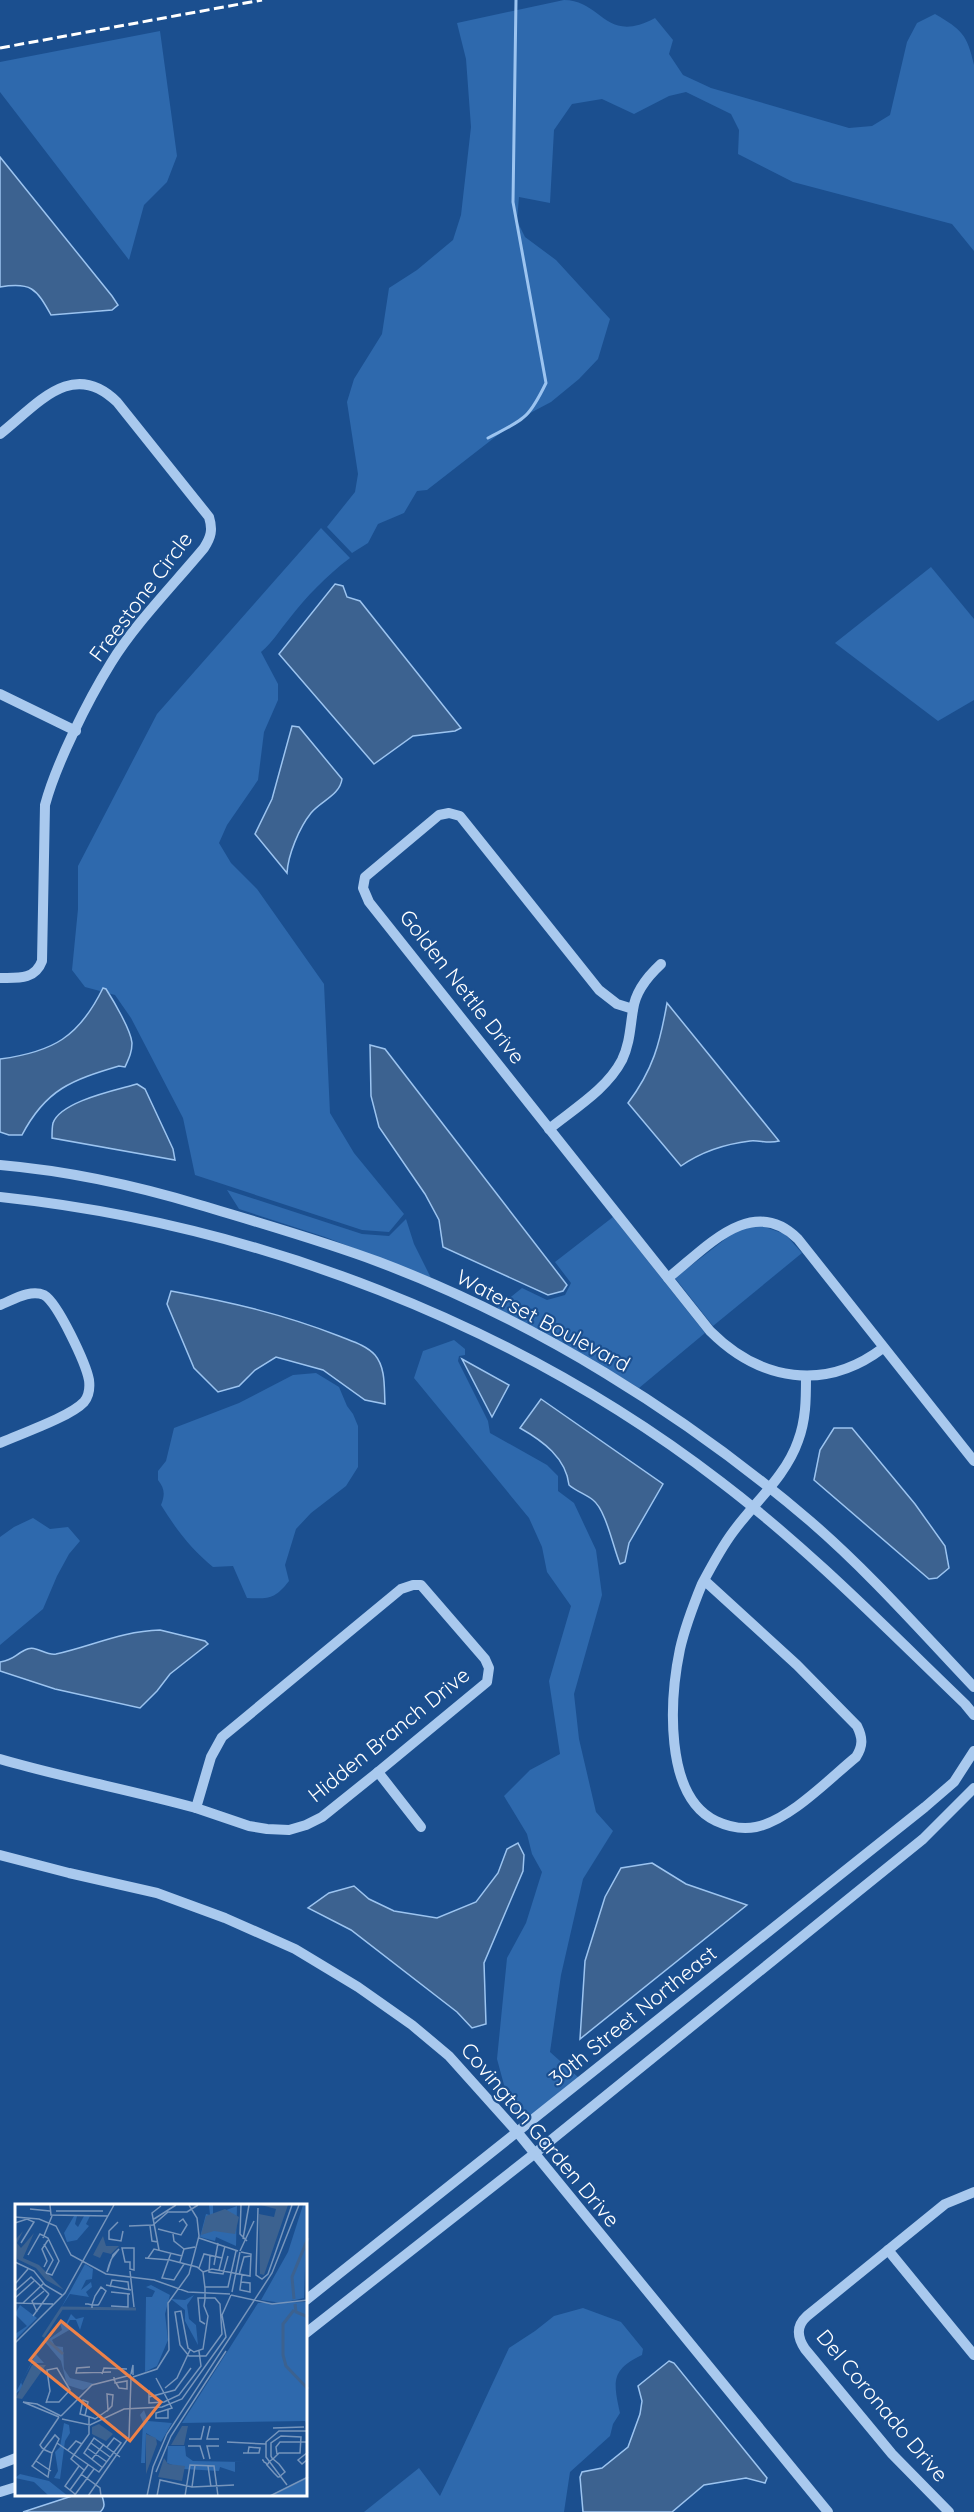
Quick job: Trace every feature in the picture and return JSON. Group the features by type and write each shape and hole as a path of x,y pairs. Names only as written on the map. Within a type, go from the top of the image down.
{"street":[{"name":"Freestone Circle","path":"0,434 65,385 80,382 94,385 107,392 117,402 209,517 212,527 211,537 204,548 111,663 76,731 45,805 42,961 39,970 30,977 0,978"},
{"path":"0,694 76,731"},
{"name":"Golden Nettle Drive","path":"633,1009 617,1004 599,990 460,816 449,813 439,814 365,877 363,888 369,902 710,1331 734,1353 768,1369 806,1377"},
{"path":"549,1129 602,1087 616,1071 628,1046 633,1009 645,981 661,964"},
{"name":"Waterset Boulevard","path":"0,1165 89,1176 171,1195 322,1242 417,1278 503,1317 600,1371 695,1432 769,1488 811,1522 875,1580 974,1687"},
{"name":"Waterset Boulevard","path":"0,1197 109,1213 234,1242 350,1280 424,1309 496,1342 599,1399 679,1451 753,1507 829,1572 974,1715"},
{"path":"668,1278 738,1224 754,1221 771,1223 788,1230 798,1239 974,1461"},
{"path":"0,1305 30,1293 43,1295 53,1302 62,1316 89,1378 90,1390 84,1402 70,1412 0,1443"},
{"path":"704,1580 797,1665 857,1726 862,1736 861,1748 856,1757 793,1808 776,1820 757,1827 728,1826 699,1810 684,1789 678,1766 674,1698 680,1651 688,1619 704,1580 732,1533 769,1488 798,1444 804,1422 806,1377 832,1373 856,1365 883,1348"},
{"name":"Hidden Branch Drive","path":"0,1760 56,1776 151,1795 249,1826 289,1830 321,1817 480,1689 487,1682 489,1675 485,1659 421,1585 401,1589 222,1737 211,1757 196,1808"},
{"name":"30th Street Northeast","path":"308,2298 925,1807 954,1782 974,1751"},
{"path":"378,1773 421,1827"},
{"path":"308,2331 534,2154 905,1853 974,1788"},
{"name":"Covington Garden Drive","path":"0,1855 157,1893 225,1918 295,1949 412,2025 449,2056 518,2133 828,2512"},
{"name":"Del Coronado Drive","path":"949,2512 892,2454 805,2349 798,2336 801,2321 945,2204 974,2192"},
{"path":"888,2250 974,2355"},
{"path":"0,2464 15,2458"},
{"path":"0,2492 15,2487"}],"shaded area":[{"path":"564,0 577,2 614,24 625,27 638,25 655,18 673,40 669,54 683,75 711,88 849,128 872,126 890,115 907,42 917,23 935,14 957,29 966,39 974,65 974,251 952,224 793,182 738,154 739,130 731,114 686,92 669,96 634,114 602,99 572,104 554,130 550,203 519,197 517,221 525,237 556,260 610,319 598,359 579,379 551,402 517,420 427,490 417,491 404,513 378,524 368,543 352,553 327,527 355,492 358,474 347,402 354,379 382,334 389,288 417,270 453,240 461,215 471,127 466,59 457,23"},
{"path":"160,31 177,156 167,182 144,205 129,260 0,92 0,62"},
{"path":"0,157 112,296 118,305 112,310 51,315 32,289 19,285 0,287"},
{"path":"321,528 350,558 310,594 261,652 278,684 278,700 264,732 258,780 227,825 219,843 231,863 257,889 324,984 330,1113 354,1153 404,1214 389,1232 362,1230 195,1175 183,1118 131,1018 115,995 85,987 72,970 78,909 78,866 157,714"},
{"path":"931,567 974,619 974,700 938,721 835,643"},
{"path":"335,584 343,586 347,597 360,601 461,728 455,731 413,736 374,764 279,654"},
{"path":"292,726 299,727 342,779 341,785 334,794 311,813 302,826 292,850 287,873 255,834 272,799"},
{"path":"103,988 106,989 117,1007 131,1037 131,1049 125,1067 119,1066 87,1076 62,1088 41,1107 22,1135 0,1132 0,1059 35,1052 62,1039 84,1019"},
{"path":"667,1003 779,1141 750,1141 731,1144 714,1149 681,1166 628,1103 644,1079 654,1056"},
{"path":"370,1045 385,1049 567,1285 563,1291 548,1295 443,1247 439,1220 425,1194 379,1127 371,1096"},
{"path":"137,1084 145,1089 173,1149 175,1160 52,1138 53,1123 58,1115 67,1108 104,1093"},
{"path":"227,1190 362,1234 389,1236 406,1219 414,1244 431,1278 325,1237 239,1209"},
{"path":"613,1217 705,1333 639,1388 497,1308 522,1288 547,1300 565,1295 571,1283 555,1262"},
{"path":"762,1226 785,1234 802,1253 713,1326 675,1278 733,1233 740,1229"},
{"path":"171,1291 277,1315 363,1346 379,1360 384,1378 385,1404 365,1400 323,1370 276,1357 255,1370 239,1386 218,1392 194,1368 167,1304"},
{"path":"454,1340 465,1349 465,1355 459,1356 458,1361 488,1421 490,1433 547,1465 558,1476 558,1491 574,1503 596,1550 602,1595 574,1694 579,1739 596,1812 613,1831 583,1879 561,1975 550,2052 579,2078 524,2122 510,2107 497,2059 507,1958 526,1923 542,1872 532,1854 527,1834 504,1796 530,1770 560,1754 549,1681 571,1606 547,1572 542,1547 529,1518 414,1378 423,1351"},
{"path":"462,1359 509,1385 492,1417"},
{"path":"316,1373 339,1387 353,1414 358,1426 358,1467 346,1486 311,1513 296,1529 285,1565 289,1581 284,1587 271,1597 247,1598 233,1566 213,1567 191,1546 172,1522 161,1505 164,1492 158,1480 158,1471 166,1461 174,1428 239,1403 293,1375"},
{"path":"541,1399 663,1484 629,1543 625,1562 620,1564 598,1505 569,1485 563,1467 552,1451 520,1428"},
{"path":"834,1428 852,1428 915,1504 945,1546 949,1568 937,1578 929,1579 814,1480 820,1450"},
{"path":"33,1518 50,1529 68,1527 80,1541 69,1554 57,1576 43,1609 0,1645 0,1537"},
{"path":"160,1630 205,1641 208,1644 170,1674 140,1708 55,1689 0,1671 0,1662 29,1649 56,1654 120,1636"},
{"path":"518,1843 524,1855 523,1871 484,1963 486,2024 472,2028 457,2012 351,1930 308,1908 329,1893 354,1886 369,1899 394,1911 437,1918 476,1902 498,1873 507,1849"},
{"path":"652,1863 686,1884 747,1905 580,2039 585,1961 605,1897 621,1868"},
{"path":"583,2308 621,2322 643,2349 642,2355 624,2366 617,2378 616,2393 620,2413 613,2424 610,2436 570,2472 564,2512 364,2512 419,2468 440,2496 509,2348 554,2316"},
{"path":"669,2361 674,2363 767,2478 765,2483 746,2478 704,2485 672,2512 583,2512 580,2477 582,2472 602,2468 628,2447 640,2414 642,2401 638,2386"},
{"path":"69,2497 102,2497 104,2502 100,2512 23,2512"}],"waterway":[{"path":"488,438 524,417 534,405 546,383 513,202 516,0"}],"railway":[{"path":"0,48 262,0"}]}
